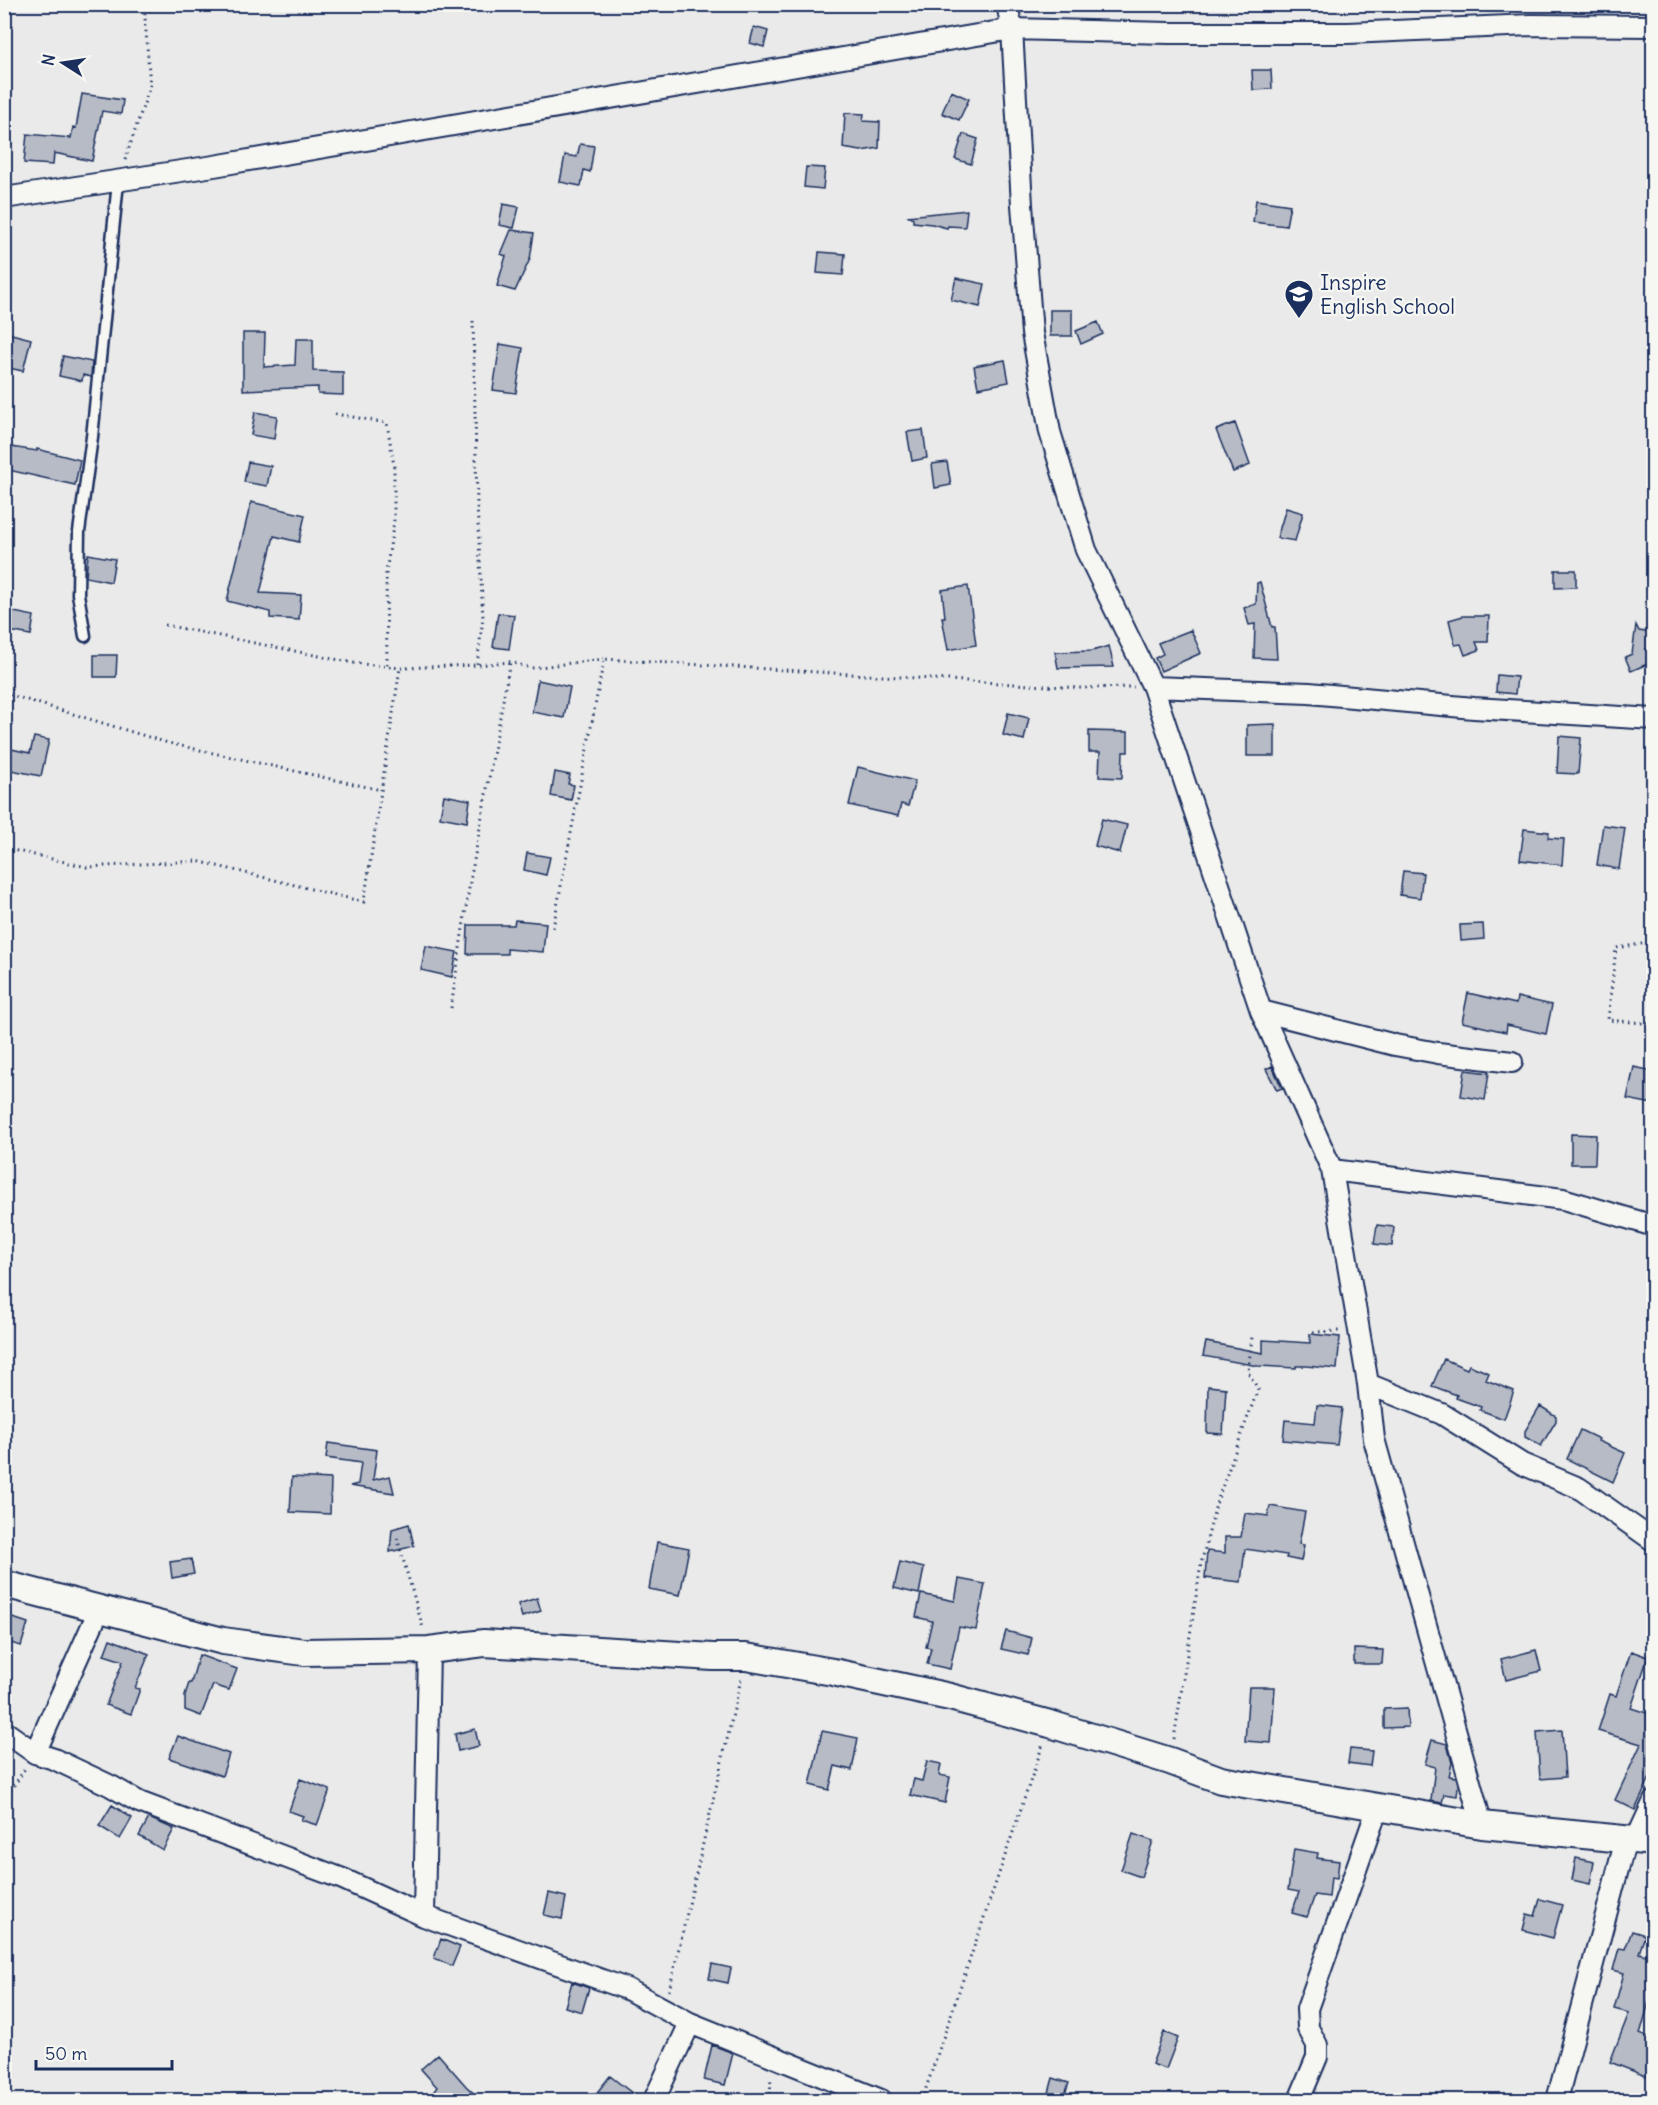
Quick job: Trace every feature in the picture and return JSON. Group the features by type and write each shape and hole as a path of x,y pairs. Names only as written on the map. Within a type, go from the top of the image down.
{"street":[{"path":"1007,4 1012,28 1032,333 1050,432 1086,550 1153,687 1260,1011 1332,1170 1368,1384 1374,1439 1482,1825"},
{"path":"4,198 118,182 1012,28 1168,33 1348,33 1531,25 1653,26"},
{"path":"1153,687 1309,693 1474,708 1653,719"},
{"path":"1260,1011 1395,1045 1512,1062"},
{"path":"1332,1170 1563,1200 1653,1226"},
{"path":"1368,1384 1442,1414 1522,1464 1579,1488 1653,1541"},
{"path":"4,1584 223,1641 304,1652 429,1650 493,1643 713,1657 746,1657 833,1672 950,1697 1050,1724 1170,1761 1221,1780 1482,1825 1639,1841"},
{"path":"34,1753 99,1610"},
{"path":"424,1916 429,1650"},
{"path":"4,1731 34,1753 54,1759 139,1802 344,1879 424,1916 627,1989 690,2023 881,2100"},
{"path":"1557,2100 1653,1801"},
{"path":"1299,2100 1317,2057 1317,2045 1308,2028 1307,2009 1378,1807"},
{"path":"654,2100 690,2023"}],"lane":[{"path":"85,636 78,594 79,532 92,437 118,182"}],"path":[{"path":"118,182 150,87 144,4"},
{"path":"473,321 477,504 483,618 477,665"},
{"path":"336,414 387,423 394,466 394,520 386,573 387,665"},
{"path":"165,625 354,663 400,668 510,662 531,668 604,659 1080,688 1153,687"},
{"path":"553,928 604,659"},
{"path":"450,1008 510,662"},
{"path":"4,848 87,867 197,861 364,902 400,668"},
{"path":"4,693 168,743 381,790"},
{"path":"1647,842 1653,843"},
{"path":"1653,942 1616,948 1608,1020 1653,1024"},
{"path":"1313,1332 1334,1330 1359,1334"},
{"path":"1170,1761 1201,1564 1216,1504 1258,1389 1248,1372 1252,1337"},
{"path":"397,1538 429,1650"},
{"path":"665,2010 746,1657"},
{"path":"922,2100 1050,1724"},
{"path":"4,1801 34,1753"},
{"path":"770,2100 772,2057"}],"building":[{"path":"754,27 768,31 764,47 750,43"},
{"path":"1252,70 1271,70 1272,89 1253,90"},
{"path":"951,91 969,99 959,120 942,113"},
{"path":"82,94 123,100 121,114 102,111 92,161 54,153 53,165 24,163 27,134 71,138 73,127 76,128"},
{"path":"845,113 864,114 863,121 880,122 879,148 861,151 843,148"},
{"path":"963,134 978,139 971,164 955,159"},
{"path":"580,144 594,146 590,172 584,170 581,186 560,182 565,155 577,157"},
{"path":"806,167 825,168 823,189 804,187"},
{"path":"1256,200 1290,205 1286,226 1253,222"},
{"path":"503,204 519,207 514,228 499,225"},
{"path":"967,210 965,227 948,226 947,228 913,222 913,218 907,216"},
{"path":"511,230 534,233 530,259 515,291 497,286 506,256 501,254"},
{"path":"819,252 845,254 843,275 817,273"},
{"path":"956,278 985,284 980,307 951,300"},
{"path":"1050,310 1072,310 1072,336 1050,336"},
{"path":"1098,322 1103,334 1081,344 1076,331"},
{"path":"4,332 31,339 23,371 4,367"},
{"path":"243,333 265,333 264,367 295,365 296,339 313,339 313,371 343,372 343,395 318,394 318,387 243,390"},
{"path":"500,344 523,348 516,393 493,390"},
{"path":"63,356 92,362 91,377 83,375 82,381 59,376"},
{"path":"1005,360 1009,382 978,388 974,366"},
{"path":"255,412 277,416 274,439 251,435"},
{"path":"1235,423 1250,465 1233,472 1216,430"},
{"path":"923,430 927,458 912,461 907,432"},
{"path":"4,446 37,451 37,449 80,460 75,485 4,469"},
{"path":"248,462 271,466 267,486 244,482"},
{"path":"947,462 951,485 935,488 932,464"},
{"path":"251,502 305,515 299,542 274,536 260,593 301,595 299,620 270,618 270,612 227,601"},
{"path":"1286,508 1303,513 1295,541 1277,538"},
{"path":"88,554 115,559 111,582 86,577"},
{"path":"1555,570 1576,570 1576,587 1555,588"},
{"path":"1260,582 1272,627 1275,627 1277,659 1254,658 1255,624 1249,625 1244,608 1256,604 1257,583"},
{"path":"968,586 976,645 948,650 942,617 945,617 942,590"},
{"path":"4,610 34,616 31,635 4,630"},
{"path":"498,613 514,615 509,649 493,647"},
{"path":"1463,616 1489,616 1488,642 1476,642 1479,650 1465,655 1461,644 1455,645 1449,620"},
{"path":"1636,625 1639,631 1653,633 1653,648 1646,649 1652,662 1631,671 1625,657 1632,654"},
{"path":"1191,630 1201,653 1161,671 1155,658 1163,654 1158,643"},
{"path":"1109,646 1114,667 1058,668 1055,652 1092,651"},
{"path":"94,655 117,655 116,677 94,677"},
{"path":"1497,675 1517,677 1515,694 1496,692"},
{"path":"538,680 570,687 564,718 532,712"},
{"path":"1008,713 1029,718 1024,740 1003,735"},
{"path":"1275,724 1275,756 1247,756 1247,725"},
{"path":"1089,731 1128,732 1128,752 1123,752 1122,778 1099,777 1100,752 1089,752"},
{"path":"1559,736 1581,738 1578,774 1557,773"},
{"path":"34,737 49,740 41,776 6,769 11,749 30,753"},
{"path":"858,767 915,781 908,806 901,804 898,816 849,805"},
{"path":"555,772 570,775 568,784 574,785 571,800 551,796"},
{"path":"444,795 470,800 467,822 440,817"},
{"path":"1102,819 1127,825 1120,853 1095,846"},
{"path":"1603,825 1625,828 1619,869 1597,865"},
{"path":"1524,829 1549,832 1548,838 1564,839 1562,865 1520,860"},
{"path":"527,853 550,857 546,875 524,870"},
{"path":"1403,871 1423,873 1420,898 1400,895"},
{"path":"515,920 546,923 543,952 507,949 507,954 467,954 468,925 514,925"},
{"path":"1483,924 1484,939 1461,941 1460,925"},
{"path":"426,946 457,952 452,977 421,970"},
{"path":"1468,993 1516,1004 1517,997 1552,1005 1546,1034 1507,1025 1506,1032 1462,1022"},
{"path":"1272,1066 1282,1088 1277,1090 1266,1069"},
{"path":"1634,1067 1653,1071 1653,1104 1627,1099"},
{"path":"1465,1070 1489,1073 1485,1100 1461,1096"},
{"path":"1571,1134 1596,1135 1595,1164 1571,1164"},
{"path":"1377,1225 1394,1227 1392,1246 1374,1244"},
{"path":"1310,1334 1340,1337 1337,1369 1306,1366 1296,1366 1296,1368 1258,1366 1203,1356 1206,1342 1263,1353 1263,1340 1310,1343"},
{"path":"1444,1359 1467,1369 1469,1365 1489,1373 1486,1380 1514,1391 1504,1419 1456,1398 1457,1395 1432,1386"},
{"path":"1208,1386 1226,1388 1223,1434 1207,1433"},
{"path":"1317,1405 1342,1408 1337,1445 1283,1440 1285,1420 1315,1423"},
{"path":"1540,1406 1556,1416 1556,1421 1541,1446 1525,1437 1525,1431"},
{"path":"1580,1430 1625,1453 1613,1482 1567,1459"},
{"path":"328,1443 377,1450 373,1480 390,1476 394,1493 350,1486 358,1484 361,1463 326,1458"},
{"path":"292,1477 331,1479 330,1514 290,1512"},
{"path":"1270,1506 1305,1512 1299,1544 1304,1545 1301,1561 1286,1558 1287,1555 1245,1549 1241,1582 1205,1578 1207,1551 1225,1553 1225,1537 1241,1537 1245,1513 1268,1516"},
{"path":"409,1524 414,1546 390,1552 392,1529"},
{"path":"657,1542 689,1548 680,1595 649,1589"},
{"path":"191,1559 194,1574 172,1578 170,1562"},
{"path":"900,1562 924,1568 919,1594 894,1588"},
{"path":"959,1579 985,1584 976,1630 959,1627 950,1669 927,1664 931,1648 926,1647 932,1621 916,1617 921,1594 955,1601"},
{"path":"537,1598 541,1611 522,1617 518,1604"},
{"path":"4,1615 28,1623 21,1646 4,1641"},
{"path":"1006,1631 1032,1638 1028,1655 1001,1649"},
{"path":"110,1639 149,1654 135,1688 140,1689 131,1714 106,1705 123,1661 104,1655"},
{"path":"1354,1649 1383,1650 1382,1664 1354,1664"},
{"path":"1536,1650 1541,1671 1506,1680 1501,1659"},
{"path":"1631,1651 1648,1657 1631,1708 1653,1715 1653,1771 1635,1810 1615,1800 1641,1744 1598,1731 1610,1694 1616,1696"},
{"path":"199,1655 237,1669 229,1690 213,1685 201,1716 185,1710 185,1695"},
{"path":"1249,1687 1275,1687 1271,1743 1245,1741"},
{"path":"1407,1708 1408,1727 1384,1728 1384,1709"},
{"path":"475,1729 479,1746 458,1751 455,1734"},
{"path":"1562,1730 1565,1777 1540,1779 1537,1732"},
{"path":"822,1731 858,1738 852,1770 835,1766 829,1790 810,1785"},
{"path":"178,1736 229,1754 222,1776 169,1758"},
{"path":"1432,1740 1447,1744 1452,1763 1449,1776 1456,1777 1458,1784 1457,1796 1444,1794 1442,1803 1431,1801 1435,1767 1425,1764"},
{"path":"1350,1749 1372,1751 1370,1766 1348,1763"},
{"path":"927,1761 941,1764 939,1775 950,1777 945,1803 910,1795 914,1779 922,1781"},
{"path":"300,1779 330,1790 317,1825 301,1820 303,1816 289,1811"},
{"path":"112,1805 132,1818 120,1839 99,1826"},
{"path":"149,1818 174,1829 163,1850 139,1836"},
{"path":"1133,1834 1153,1841 1141,1877 1121,1870"},
{"path":"1294,1849 1318,1853 1317,1858 1339,1861 1337,1878 1331,1877 1329,1897 1315,1895 1307,1917 1292,1913 1299,1892 1288,1890"},
{"path":"1576,1858 1594,1862 1590,1884 1572,1880"},
{"path":"549,1893 566,1897 562,1919 544,1915"},
{"path":"1540,1899 1562,1905 1553,1938 1523,1930 1527,1914 1535,1916"},
{"path":"1632,1931 1645,1935 1639,1953 1653,1957 1653,1988 1640,2034 1653,2039 1653,2079 1610,2062 1629,2013 1614,2009 1624,1973 1613,1970 1619,1948 1625,1949"},
{"path":"441,1939 460,1947 452,1966 434,1958"},
{"path":"712,1964 731,1968 728,1983 709,1979"},
{"path":"572,1982 589,1988 582,2012 565,2007"},
{"path":"1164,2032 1178,2038 1166,2069 1152,2064"},
{"path":"712,2045 733,2053 725,2085 704,2080"},
{"path":"438,2054 481,2100 440,2100 432,2094 437,2087 421,2069"},
{"path":"610,2076 641,2100 591,2100"},
{"path":"1053,2078 1069,2083 1063,2100 1047,2100"}],"place":[{"name":"Inspire English School","path":"1299,320"}]}
